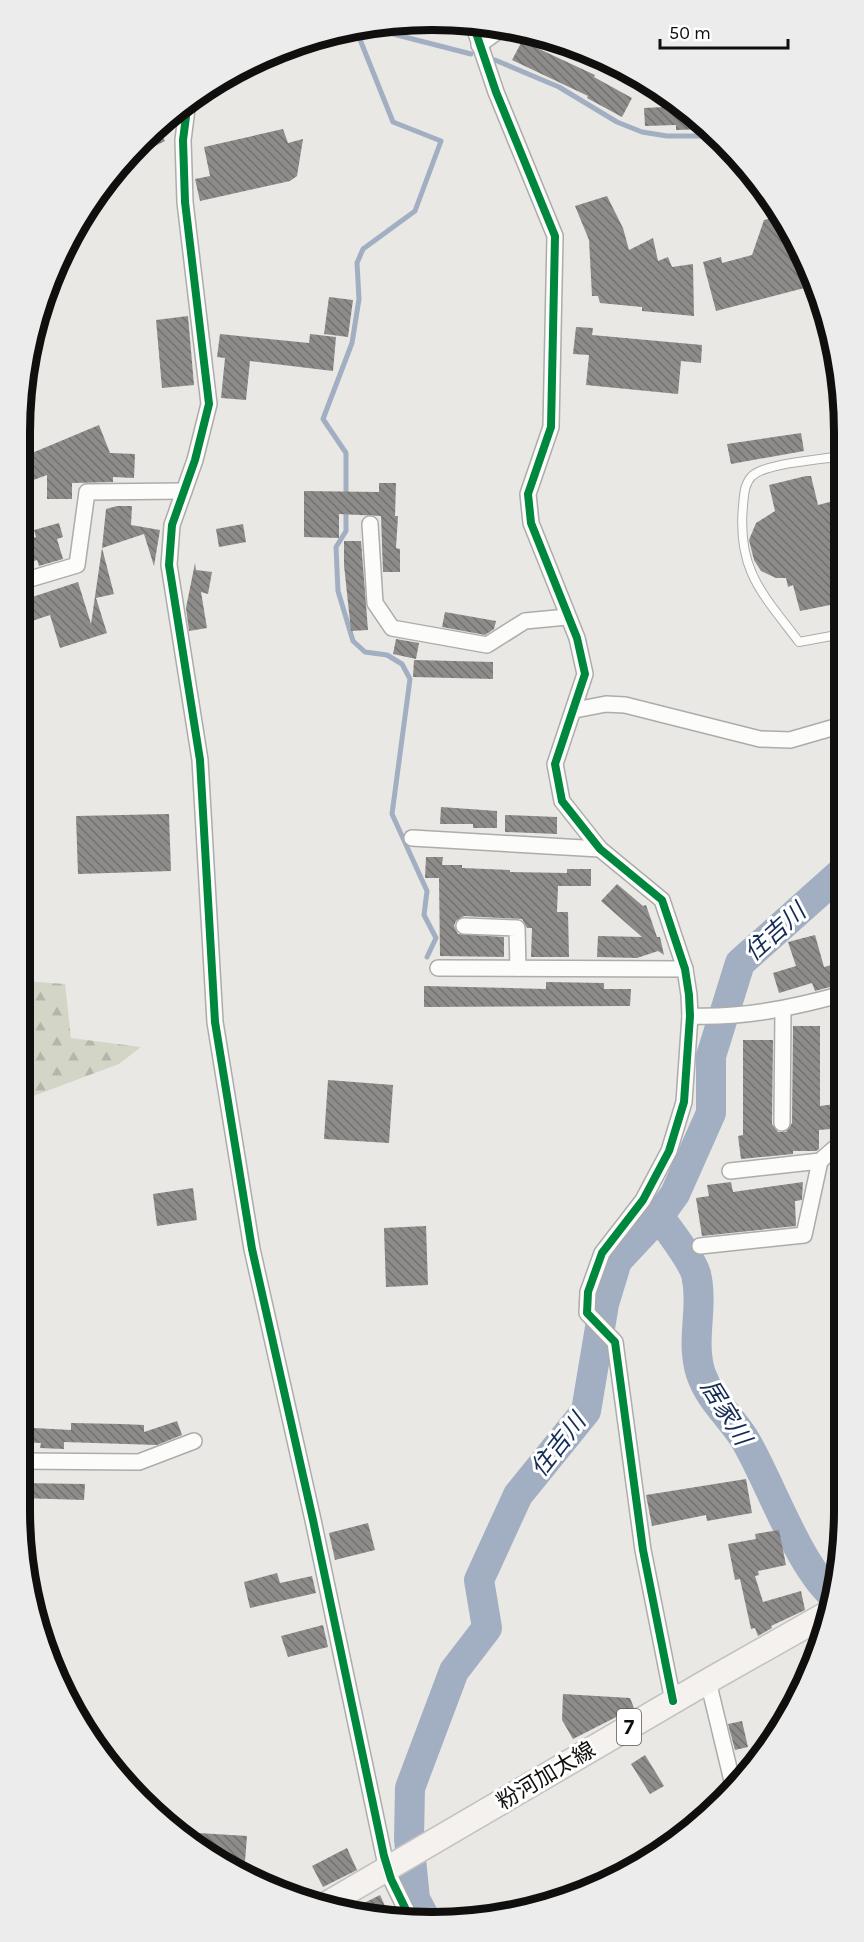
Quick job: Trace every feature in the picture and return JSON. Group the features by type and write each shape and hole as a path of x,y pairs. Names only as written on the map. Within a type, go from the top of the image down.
{"main road":[{"name":"粉河加太線","path":"334,1899 819,1618"}],"street":[{"path":"475,32 555,236 551,427 528,494 531,523 567,617 578,638 585,674 575,710 555,764 562,801 600,849 662,900 685,969 690,1017 684,1102 669,1151 643,1200 602,1253 588,1292 587,1313 615,1342 643,1550 673,1701"},
{"path":"479,45 493,35"},
{"path":"186,114 183,140 185,202 209,404 172,525 169,565 200,760 215,1022 252,1249 392,1865 408,1911"},
{"path":"30,579 77,565 87,492 184,491"},
{"path":"370,524 375,603 392,628 486,645 525,621 567,617"},
{"path":"575,710 606,704 625,705 760,739 790,740 834,727"},
{"path":"412,838 600,849"},
{"path":"464,926 517,928 518,968"},
{"path":"438,968 685,969"},
{"path":"690,1017 739,1017 783,1010 834,997"},
{"path":"782,1123 783,1010"},
{"path":"730,1171 820,1161 834,1149"},
{"path":"700,1246 804,1235 820,1161"},
{"path":"30,1461 139,1462 194,1441"},
{"path":"708,1681 731,1778"}],"lane":[{"path":"834,457 764,469 746,484 743,510 744,556 757,586 799,642 834,635"}],"green space":[{"path":"30,982 65,984 71,1038 141,1047 119,1064 30,1097"}],"building":[{"path":"522,41 595,75 594,77 632,98 622,117 587,98 588,96 512,60"},
{"path":"668,107 696,129 676,130 676,125 645,126 644,108"},
{"path":"283,129 288,143 303,139 297,176 290,181 200,201 195,179 210,176 204,147"},
{"path":"162,135 165,141 145,151"},
{"path":"607,196 623,228 629,250 653,238 658,261 668,257 672,267 693,264 694,316 642,311 642,307 600,303 598,296 592,296 589,240 575,206"},
{"path":"772,218 780,231 793,254 807,287 716,311 703,262 721,257 722,263 752,255 764,220"},
{"path":"329,297 353,300 348,337 324,334"},
{"path":"188,316 194,385 162,388 156,320"},
{"path":"576,327 593,328 592,335 702,345 701,363 681,361 678,394 586,385 589,355 573,354"},
{"path":"220,334 309,343 310,334 336,337 333,371 250,361 246,400 221,398 225,358 217,357"},
{"path":"99,425 110,453 135,454 134,478 113,477 113,482 72,483 72,499 47,499 47,475 30,481 30,454"},
{"path":"801,433 804,451 731,464 727,444"},
{"path":"811,476 818,505 834,501 834,604 800,611 793,585 788,587 786,578 776,578 761,571 754,560 749,540 756,523 775,511 769,485"},
{"path":"379,483 396,483 395,516 398,516 396,548 400,549 400,572 383,572 381,516 339,514 339,538 304,537 304,491 379,492"},
{"path":"132,506 131,525 160,530 154,566 144,534 102,548 106,509"},
{"path":"59,523 63,537 57,539 63,559 39,566 37,560 30,562 30,539 36,537 34,530"},
{"path":"243,524 246,542 219,547 216,529"},
{"path":"344,541 361,541 368,630 351,631 344,565"},
{"path":"102,548 114,594 96,598 107,633 60,648 50,615 30,622 30,598 78,582 91,624"},
{"path":"195,563 196,570 212,572 208,594 201,592 207,628 189,631 186,608"},
{"path":"445,612 496,621 494,629 485,635 442,627"},
{"path":"396,639 419,643 416,659 393,654"},
{"path":"414,660 493,662 493,679 413,677"},
{"path":"441,807 497,811 497,828 473,828 473,824 440,824"},
{"path":"169,814 171,871 78,874 76,816"},
{"path":"505,815 557,817 557,834 505,832"},
{"path":"426,857 443,857 442,865 462,865 462,868 510,870 510,872 567,873 567,869 591,869 591,886 558,886 557,912 568,912 569,957 531,957 532,928 527,928 522,919 464,916 456,921 454,926 458,934 504,937 504,957 440,956 439,878 425,878"},
{"path":"617,884 643,906 646,905 657,937 660,937 664,955 658,951 637,958 597,957 598,936 642,937 601,901"},
{"path":"815,935 824,967 834,964 834,986 815,991 812,983 779,993 773,973 796,966 788,942"},
{"path":"546,982 604,983 604,989 631,989 630,1006 424,1007 424,986 546,989"},
{"path":"793,1026 820,1026 820,1106 834,1104 834,1129 819,1130 819,1149 816,1151 793,1151 793,1154 741,1159 738,1136 743,1135 743,1040 773,1040 772,1124 778,1132 786,1132 792,1123"},
{"path":"328,1080 393,1085 389,1143 324,1139"},
{"path":"731,1182 733,1192 803,1182 802,1200 795,1201 796,1226 702,1236 696,1198 709,1196 707,1185"},
{"path":"193,1188 197,1220 157,1226 153,1194"},
{"path":"426,1226 428,1285 386,1287 384,1228"},
{"path":"30,1418 34,1418 34,1428 71,1430 71,1423 121,1424 144,1425 144,1432 177,1421 182,1435 157,1445 64,1442 64,1449 40,1448 41,1443 30,1442"},
{"path":"746,1479 752,1513 707,1521 706,1515 652,1526 646,1495"},
{"path":"30,1483 85,1484 84,1500 30,1498"},
{"path":"368,1523 375,1550 335,1560 329,1533"},
{"path":"779,1530 786,1565 758,1571 759,1575 755,1576 763,1602 801,1591 805,1610 771,1626 772,1628 758,1636 755,1628 751,1629 740,1579 735,1580 728,1544 756,1539 755,1534"},
{"path":"277,1573 280,1583 312,1576 316,1593 250,1608 244,1582"},
{"path":"323,1625 328,1647 288,1657 281,1636"},
{"path":"563,1694 630,1698 634,1708 573,1739 562,1720"},
{"path":"742,1721 748,1747 735,1750 728,1724"},
{"path":"645,1755 664,1786 650,1794 631,1764"},
{"path":"192,1833 247,1836 245,1866"},
{"path":"347,1848 357,1870 323,1887 312,1866"},
{"path":"380,1895 387,1910 380,1909 360,1905"}],"waterway":[{"path":"387,32 471,54"},
{"path":"346,499 346,453 323,419 352,343 359,299 357,263 363,249 415,211 441,141 393,122 359,37"},
{"path":"495,60 559,87 617,122 642,132 667,136 703,136"},
{"path":"124,174 127,170"},
{"path":"346,508 346,531 336,547 338,591 353,641 365,652 387,655 402,664 410,679 392,814 427,891 424,915 436,938 427,957"},
{"name":"住吉川","path":"422,1912 415,1899 409,1839 410,1788 454,1671 487,1628 479,1580 518,1495 586,1411 604,1304 617,1261 659,1216 675,1194 711,1113 711,1056 740,963 834,879"},
{"name":"居家川","path":"659,1216 685,1253 696,1274 699,1299 698,1362 705,1383 744,1438 797,1545 826,1588"}],"cycle path":[{"path":"476,32 496,92 555,236 551,427 528,494 531,523 577,638 585,674 555,764 562,801 600,849 662,900 685,969 689,995 690,1016 684,1102 669,1151 643,1200 602,1253 588,1292 587,1313 615,1342 643,1550 673,1701"},
{"path":"186,114 183,140 185,202 209,404 195,460 172,525 169,565 200,760 215,1022 252,1249 313,1520 384,1856 391,1879 407,1911"}]}
